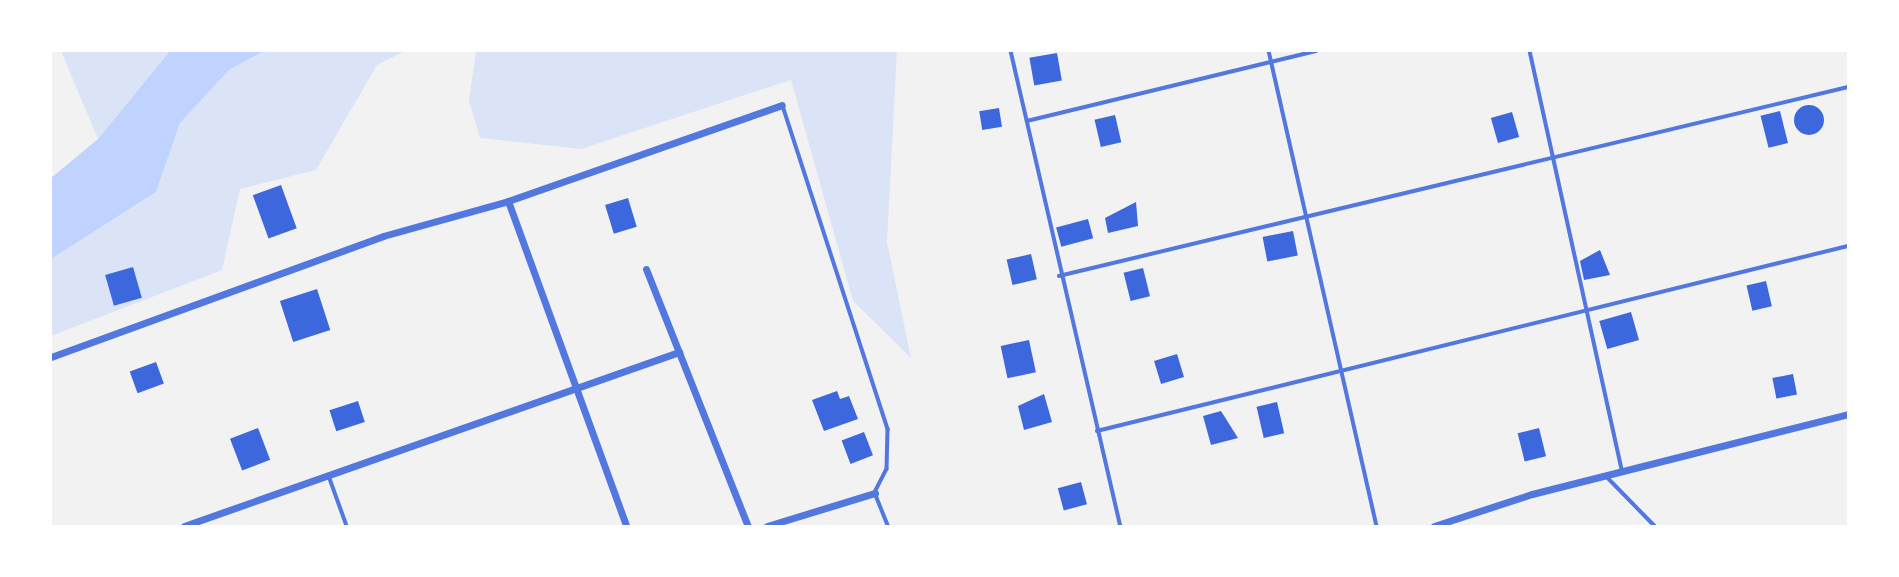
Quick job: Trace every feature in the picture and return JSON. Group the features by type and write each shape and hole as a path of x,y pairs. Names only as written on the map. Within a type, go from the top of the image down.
{"street":[{"path":"51,357 383,236 508,201 782,105"},
{"path":"508,201 626,526"},
{"path":"646,269 748,526"},
{"path":"184,526 679,352"},
{"path":"1434,526 1605,475 1848,415"},
{"path":"767,526 875,494"}],"lane":[{"path":"1011,51 1059,276 1121,526"},
{"path":"1269,51 1345,372 1377,526"},
{"path":"1027,121 1315,51"},
{"path":"1530,51 1550,157 1622,471"},
{"path":"1059,276 1307,214 1848,87"},
{"path":"782,105 888,429 887,469 875,494 888,526"},
{"path":"1097,431 1848,246"},
{"path":"1605,475 1655,526"},
{"path":"329,476 347,526"}],"shaded area":[{"path":"61,51 170,51 98,139"},
{"path":"264,51 405,51 377,65 316,170 240,189 222,270 51,336 51,259 156,192 180,123 229,70"},
{"path":"476,51 897,51 887,242 911,358 853,301 791,80 581,149 480,138 469,101"}],"water":[{"path":"170,51 264,51 229,70 180,123 156,192 51,259 51,178 98,139"}],"building":[{"path":"1057,53 1062,81 1034,85 1029,58"},
{"path":"1809,105 1820,109 1824,120 1820,131 1809,135 1798,131 1794,120 1798,109"},
{"path":"999,108 1002,127 982,130 979,111"},
{"path":"1780,111 1788,143 1769,148 1761,116"},
{"path":"1512,112 1519,137 1498,143 1491,118"},
{"path":"1115,115 1121,142 1101,147 1095,120"},
{"path":"281,185 297,228 269,238 253,195"},
{"path":"628,198 637,227 614,234 605,205"},
{"path":"1136,202 1138,226 1108,233 1105,218"},
{"path":"1088,219 1093,238 1061,247 1056,228"},
{"path":"1293,231 1298,256 1267,261 1263,237"},
{"path":"1600,250 1610,275 1584,280 1580,261"},
{"path":"1031,254 1037,279 1012,285 1007,260"},
{"path":"133,267 142,298 114,306 105,275"},
{"path":"1143,268 1150,296 1131,301 1124,273"},
{"path":"1766,281 1772,306 1752,311 1747,285"},
{"path":"317,289 330,330 293,342 280,301"},
{"path":"1631,312 1639,340 1607,349 1599,321"},
{"path":"1029,340 1036,372 1007,378 1001,346"},
{"path":"1177,354 1184,377 1161,384 1154,361"},
{"path":"156,362 164,384 138,393 130,372"},
{"path":"1793,374 1797,395 1776,399 1772,378"},
{"path":"837,391 840,399 849,396 858,419 824,431 812,400"},
{"path":"1044,394 1052,422 1024,430 1018,406"},
{"path":"358,401 365,422 336,431 329,410"},
{"path":"1277,402 1284,433 1264,438 1257,407"},
{"path":"1221,411 1238,438 1211,445 1203,416"},
{"path":"258,428 270,460 242,470 230,439"},
{"path":"1539,428 1546,456 1525,461 1518,433"},
{"path":"864,432 873,455 851,464 842,441"},
{"path":"1081,482 1087,504 1064,510 1058,488"}]}
